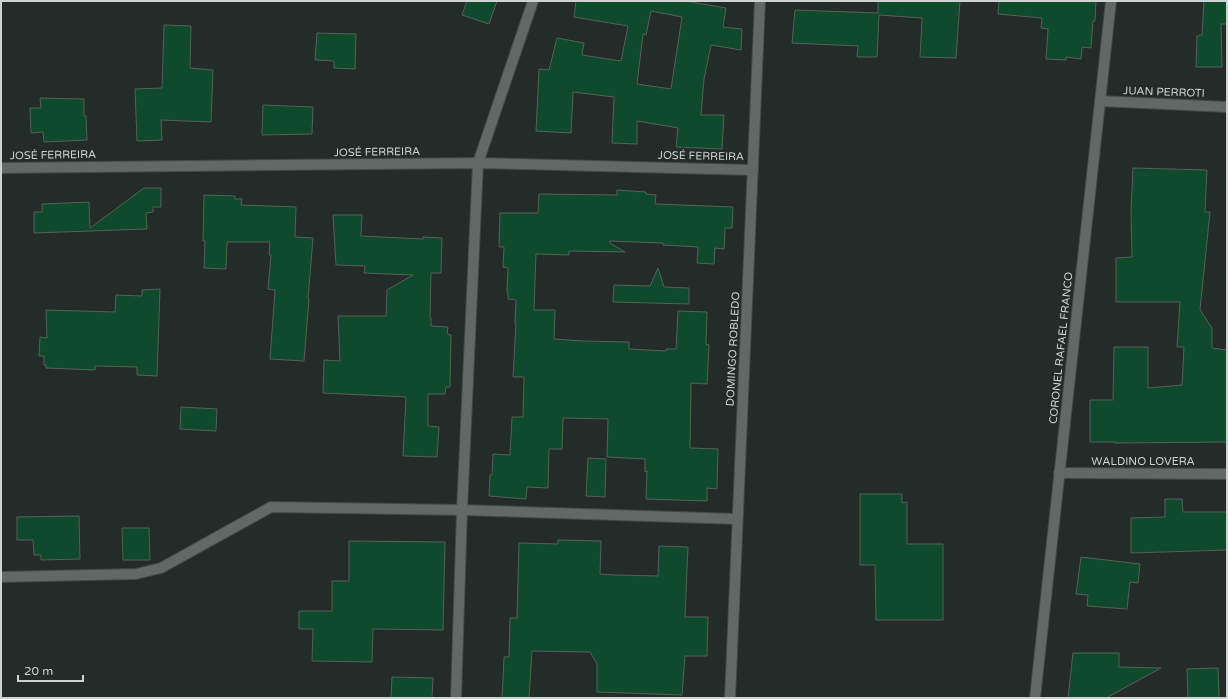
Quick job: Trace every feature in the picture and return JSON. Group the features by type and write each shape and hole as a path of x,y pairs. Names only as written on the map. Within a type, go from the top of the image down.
{"street":[{"path":"456,698 462,510 478,163 533,1"},
{"name":"DOMINGO ROBLEDO","path":"730,698 760,1"},
{"name":"CORONEL RAFAEL FRANCO","path":"1035,698 1111,1"},
{"name":"JUAN PERROTI","path":"1100,101 1227,107"},
{"name":"JOSÉ FERREIRA","path":"1,168 478,163 753,170"},
{"name":"WALDINO LOVERA","path":"1059,473 1227,474"},
{"path":"1,577 136,574 161,568 272,507 462,510 737,519"}],"building":[{"path":"467,1 497,1 489,24 462,15"},
{"path":"576,1 685,1 726,8 723,27 742,29 741,50 711,45 704,79 701,115 724,115 722,149 676,147 678,128 637,121 637,144 612,143 614,97 573,92 571,133 536,131 539,69 549,70 557,38 584,43 582,55 621,61 628,26 574,17","holes":["651,11 682,17 671,89 637,84 643,34 646,35"]},
{"path":"878,1 960,1 956,58 920,57 922,18 879,15 877,57 857,57 858,46 792,43 795,10 878,13"},
{"path":"999,1 1096,1 1091,48 1082,47 1081,59 1066,57 1066,60 1046,59 1048,29 1041,28 1042,18 998,14"},
{"path":"1204,1 1227,1 1227,24 1221,24 1222,67 1196,67 1197,36 1202,35"},
{"path":"164,25 191,26 190,68 213,70 211,122 161,120 162,140 137,141 135,89 162,88"},
{"path":"317,33 356,34 355,69 334,68 334,61 315,60"},
{"path":"40,98 84,99 84,116 86,116 87,140 44,142 43,132 31,133 30,108 41,108"},
{"path":"263,105 313,107 312,134 262,135"},
{"path":"1133,168 1207,170 1205,212 1210,212 1200,310 1212,328 1212,348 1227,350 1227,442 1090,442 1090,400 1113,400 1114,347 1148,347 1148,388 1182,385 1184,347 1177,347 1180,302 1116,302 1116,258 1132,257 1131,212"},
{"path":"144,188 161,188 161,207 153,207 153,212 146,213 147,229 34,233 34,212 42,212 42,204 89,202 90,228"},
{"path":"617,190 646,192 646,194 656,195 655,204 733,207 732,228 725,228 724,249 715,248 714,264 697,263 698,247 663,245 663,243 610,241 610,243 625,252 569,251 569,255 536,254 534,310 555,310 554,339 629,342 629,349 666,351 666,349 676,349 678,311 707,312 706,344 709,345 707,384 691,383 690,448 718,449 717,489 707,488 707,501 646,499 647,471 645,472 645,459 607,457 608,419 563,418 562,449 549,449 548,488 527,487 526,499 489,496 493,454 510,455 512,417 523,417 524,377 513,377 516,300 508,299 508,268 503,267 504,247 499,247 500,213 538,213 539,194 617,195"},
{"path":"204,195 235,196 235,199 242,199 241,205 296,207 295,237 313,238 304,361 270,359 275,290 268,289 271,255 269,255 270,242 227,242 226,269 204,268"},
{"path":"333,215 362,215 361,236 423,239 423,237 442,238 441,273 431,273 430,318 431,326 448,327 447,334 451,335 450,387 446,387 445,394 428,394 428,426 439,427 437,457 403,456 406,397 323,393 324,360 340,361 338,316 386,316 387,290 413,275 364,273 365,266 336,265"},
{"path":"658,268 664,287 689,288 689,304 613,302 614,285 650,286"},
{"path":"160,289 157,376 137,375 137,367 95,366 95,370 46,368 46,365 44,365 44,356 39,356 40,337 47,338 46,310 115,312 116,295 142,296 142,290"},
{"path":"181,407 217,409 216,431 180,429"},
{"path":"588,458 606,459 605,497 586,496"},
{"path":"860,494 902,494 902,503 907,502 907,544 943,544 943,620 876,620 875,565 860,565"},
{"path":"1165,499 1182,499 1183,512 1227,512 1227,550 1131,553 1131,518 1165,517"},
{"path":"79,516 80,559 41,560 41,555 34,555 33,540 17,540 17,517"},
{"path":"122,528 149,528 150,560 123,560"},
{"path":"558,540 601,541 600,574 616,575 658,576 659,546 688,547 685,617 708,617 707,656 685,656 682,695 597,692 597,664 590,652 532,651 529,698 502,698 504,657 509,657 510,618 517,618 519,543 558,544"},
{"path":"349,541 445,542 443,630 373,629 372,662 312,661 313,629 299,629 299,611 332,611 332,581 349,581"},
{"path":"1081,557 1140,564 1138,583 1130,582 1127,609 1087,606 1088,595 1076,594"},
{"path":"1073,653 1119,653 1119,667 1161,668 1106,698 1068,698"},
{"path":"1218,668 1219,698 1188,698 1187,669"},
{"path":"392,677 433,678 432,698 391,698"}]}
